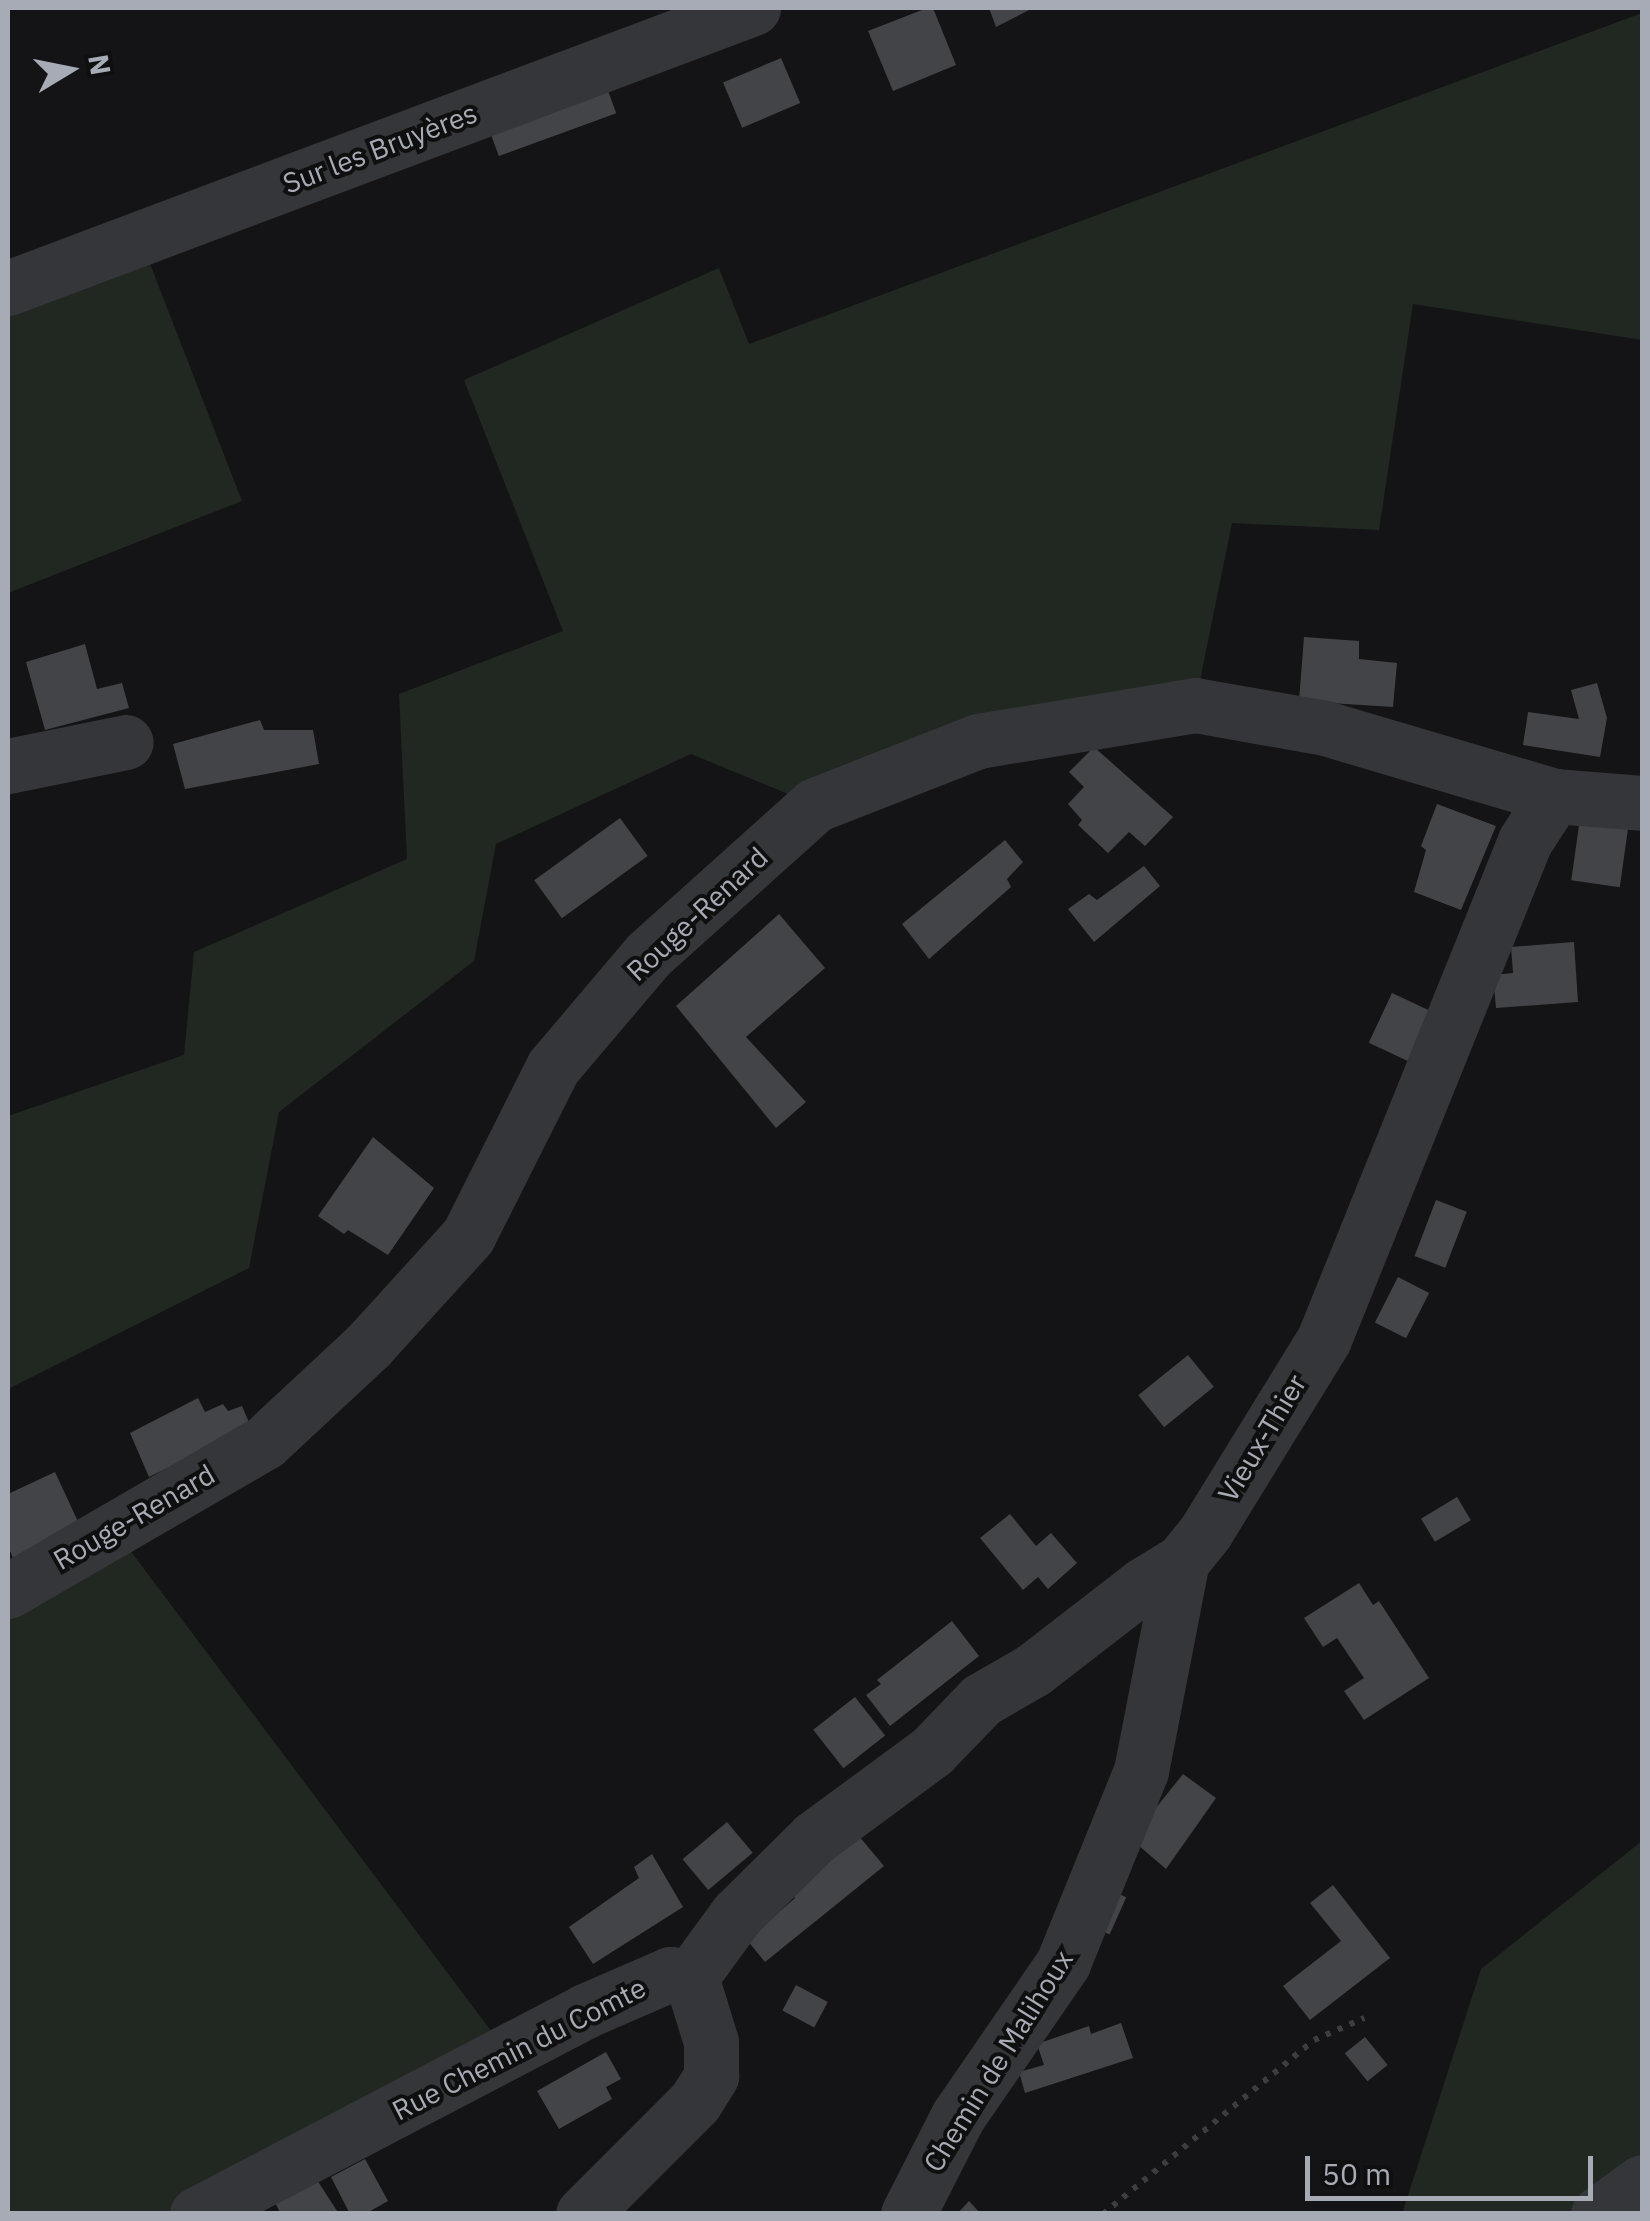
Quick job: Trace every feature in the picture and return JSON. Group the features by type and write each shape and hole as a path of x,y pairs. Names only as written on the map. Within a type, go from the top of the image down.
{"street":[{"name":"Sur les Bruyères","path":"8,288 753,8"},
{"name":"Rouge-Renard","path":"8,1591 264,1442 368,1346 468,1236 553,1066 649,954 815,806 978,742 1195,705 1325,728 1554,796"},
{"path":"8,766 126,742"},
{"path":"1554,796 1642,803"},
{"name":"Vieux-Thier","path":"690,1977 738,1914 814,1838 932,1751 981,1700 1033,1670 1143,1586 1182,1562 1206,1531 1324,1339 1525,841 1554,796"},
{"name":"Chemin de Malihoux","path":"908,2214 958,2116 1063,1963 1141,1771 1182,1562"},
{"name":"Rue Chemin du Comte","path":"197,2214 586,2011 670,1974 690,1977"},
{"path":"583,2214 695,2102 711,2076 711,2042 690,1977"},
{"path":"1598,2214 1642,2182"}],"path":[{"path":"1103,2214 1314,2040 1364,2018"}],"shaded area":[{"path":"1642,13 1642,340 1413,304 1379,530 1232,523 1195,705 815,805 691,754 496,844 474,961 279,1112 249,1268 8,1389 8,1116 184,1055 194,952 407,859 399,694 563,631 464,380 719,268 749,344"},
{"path":"140,238 242,501 8,593 8,288"},
{"path":"114,1529 507,2052 197,2213 8,2213 8,1591"},
{"path":"1642,1841 1642,2213 1402,2214 1481,1969"}],"building":[{"path":"933,8 956,65 893,91 868,31"},
{"path":"989,8 1033,8 996,27"},
{"path":"781,58 800,103 742,128 723,83"},
{"path":"607,88 616,113 499,156 490,131"},
{"path":"1304,637 1359,641 1359,659 1397,663 1393,707 1299,701"},
{"path":"85,644 97,689 122,683 129,708 45,730 26,662"},
{"path":"1597,683 1607,718 1600,757 1523,745 1528,712 1579,719 1571,690"},
{"path":"260,720 264,730 313,730 319,764 185,789 173,744"},
{"path":"1094,747 1173,817 1145,846 1129,832 1108,853 1078,825 1082,820 1068,804 1084,787 1069,772"},
{"path":"1437,804 1496,826 1461,910 1414,892 1426,850 1421,846"},
{"path":"1581,811 1630,818 1620,887 1571,880"},
{"path":"620,818 648,856 562,918 534,880"},
{"path":"1005,840 1023,862 1007,879 1011,887 929,959 902,924"},
{"path":"1144,866 1160,886 1094,942 1068,909 1089,894 1097,900"},
{"path":"779,914 825,968 746,1037 806,1102 776,1128 676,1006"},
{"path":"1574,942 1578,1002 1496,1008 1493,975 1513,973 1511,947"},
{"path":"1392,993 1431,1011 1408,1061 1369,1043"},
{"path":"373,1137 434,1188 388,1255 348,1230 344,1234 318,1216"},
{"path":"1436,1200 1467,1212 1445,1268 1414,1256"},
{"path":"1398,1277 1429,1293 1406,1338 1375,1322"},
{"path":"1188,1355 1214,1387 1164,1427 1138,1395"},
{"path":"198,1398 205,1412 223,1404 228,1411 242,1406 251,1427 149,1477 130,1433"},
{"path":"55,1472 81,1528 14,1561 8,1546 8,1494"},
{"path":"1457,1497 1471,1520 1435,1542 1421,1519"},
{"path":"1010,1514 1036,1546 1051,1533 1077,1563 1048,1589 1038,1577 1023,1590 980,1538"},
{"path":"1359,1583 1373,1605 1379,1601 1429,1678 1364,1720 1344,1691 1364,1678 1337,1638 1323,1647 1304,1618"},
{"path":"952,1621 979,1656 890,1726 866,1695 881,1684 877,1680"},
{"path":"855,1697 885,1736 843,1768 813,1730"},
{"path":"1183,1774 1216,1798 1166,1869 1131,1839"},
{"path":"727,1822 753,1853 708,1890 683,1859"},
{"path":"858,1835 884,1866 765,1962 747,1940 795,1898 791,1893"},
{"path":"652,1854 683,1907 593,1964 569,1927 639,1878 634,1867"},
{"path":"1333,1885 1390,1958 1310,2020 1283,1986 1341,1941 1310,1903"},
{"path":"1108,1889 1126,1897 1110,1935 1091,1926"},
{"path":"796,1985 828,2002 814,2028 782,2011"},
{"path":"1121,2023 1133,2058 1025,2093 1019,2072 1044,2065 1037,2044 1089,2026 1091,2034"},
{"path":"1365,2037 1388,2065 1367,2081 1345,2053"},
{"path":"606,2052 621,2079 606,2087 612,2099 559,2129 537,2091"},
{"path":"365,2159 388,2201 365,2214 350,2214 331,2177"},
{"path":"317,2180 339,2214 281,2214 274,2201"},
{"path":"969,2201 981,2214 957,2214"}]}
